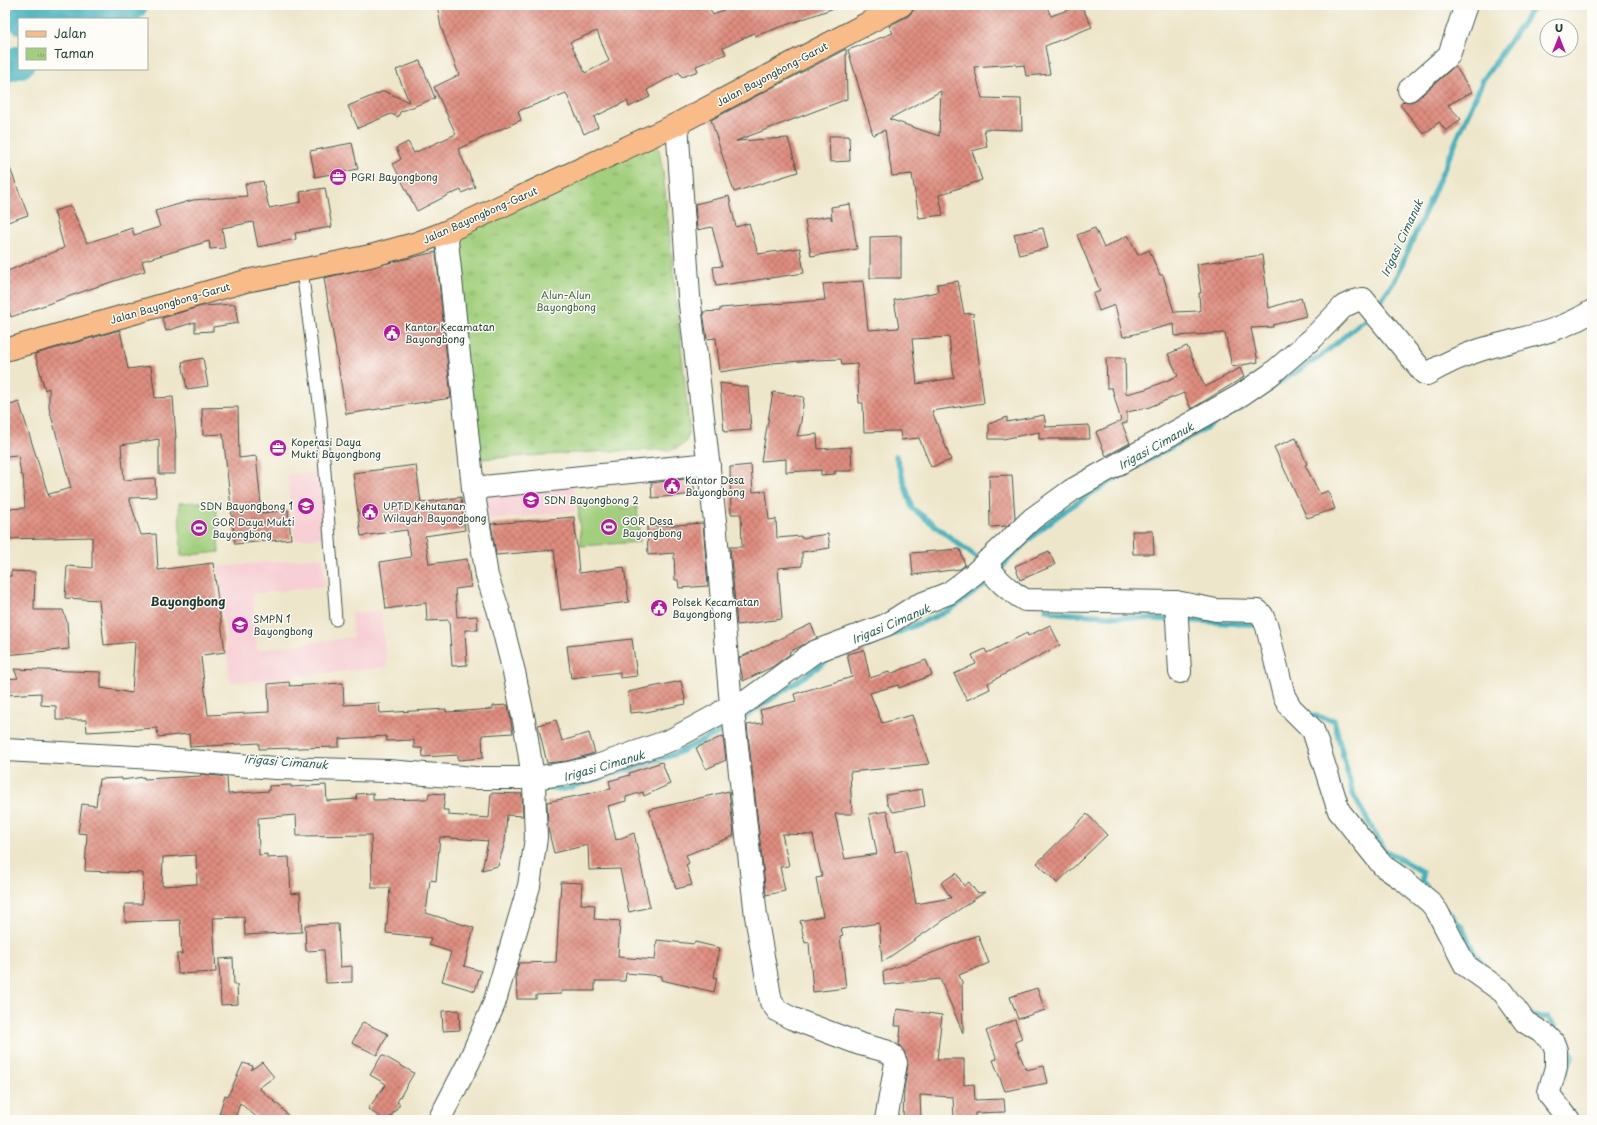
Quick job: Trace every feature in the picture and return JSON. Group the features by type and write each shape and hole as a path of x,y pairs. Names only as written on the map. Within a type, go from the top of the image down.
{"main road":[{"name":"Jalan Bayongbong-Garut","path":"5,350 246,281 370,256 417,243 446,232 677,124 902,5"}],"street":[{"path":"1409,90 1450,55 1466,5"},
{"path":"677,124 689,296 709,464 733,718 756,916 771,1002 778,1011 791,1018 860,1044 886,1051 893,1056 896,1063 886,1120"},
{"path":"439,1120 469,1062 494,1004 529,886 535,853 534,789 514,672 498,609 487,576 473,488 446,232"},
{"path":"5,750 154,758 275,768 388,771 475,778 534,789 568,773 597,766 671,740 717,716 733,718 814,652 886,625 916,606 949,593 987,569 1032,519 1072,490 1241,395 1270,375 1313,338 1344,306 1356,300 1363,299 1424,374 1427,374 1451,360 1481,350 1556,330 1592,311"},
{"path":"473,488 709,464"},
{"path":"987,569 1012,592 1026,600 1176,602 1216,610 1258,611 1262,615 1273,645 1284,696 1291,708 1313,730 1339,811 1383,866 1402,879 1434,906 1465,965 1503,992 1525,1022 1546,1035 1552,1042 1556,1050 1556,1067 1549,1092 1550,1096 1569,1120"},
{"path":"1176,602 1180,672"}],"lane":[{"path":"302,270 321,418 336,620"}],"shaded area":[{"name":"SDN Bayongbong 1","path":"318,472 326,536 295,540 287,475"},
{"name":"SDN Bayongbong 2","path":"573,480 575,511 489,520 486,490"},
{"name":"SMPN 1 Bayongbong","path":"323,557 326,586 253,594 257,650 353,637 351,613 381,611 387,667 230,683 218,567"}],"green space":[{"name":"Alun-Alun Bayongbong","path":"656,133 663,172 689,424 686,441 681,446 672,450 609,451 479,459 444,230"},
{"name":"GOR Desa Bayongbong","path":"619,500 620,508 637,507 640,542 581,546 578,503"},
{"name":"GOR Daya Mukti Bayongbong","path":"216,501 219,552 181,556 179,503"}],"building":[{"path":"437,5 708,5 713,15 733,5 836,5 837,7 755,36 754,33 723,48 726,54 696,66 698,71 682,77 679,72 647,90 650,97 629,107 627,101 594,117 598,127 584,134 566,93 518,111 521,120 458,149 475,187 462,193 461,190 452,193 417,211 393,164 401,159 396,148 408,142 414,153 456,134 434,87 459,75 441,27","holes":["597,31 609,61 585,73 570,42"]},
{"path":"914,5 1046,5 1051,16 1081,5 1092,27 1045,46 1050,74 1026,76 1024,65 1016,66 1016,64 974,67 982,98 1021,99 1022,130 984,129 987,147 972,151 982,180 939,195 943,215 919,218 912,174 892,176 885,130 873,135 848,50 893,33 889,26 908,16 913,11","holes":["941,91 939,136 889,119"]},
{"path":"846,49 847,99 736,141 788,138 798,172 734,192 711,120"},
{"path":"420,61 435,98 400,112 398,117 391,114 358,128 348,106 384,91 409,102 396,70"},
{"path":"1455,66 1472,92 1448,105 1461,119 1446,131 1439,122 1424,134 1400,105 1404,101 1411,102 1417,99"},
{"path":"829,136 849,136 850,161 830,162"},
{"path":"352,143 358,169 315,177 310,151"},
{"path":"5,158 28,215 5,223"},
{"path":"263,181 269,208 301,202 300,192 325,188 332,227 295,233 296,239 258,247 253,222 222,228 225,248 210,249 209,241 142,261 145,271 11,317 5,301 5,272 64,248 54,211 71,206 87,243 132,228 134,235 160,227 155,211 193,200 247,196 245,184"},
{"path":"729,196 736,227 749,223 758,254 800,248 804,273 716,286 713,267 722,266 712,227 697,230 695,204"},
{"path":"850,204 857,249 811,256 805,220 830,216 832,220 831,207"},
{"path":"1043,228 1048,248 1019,255 1014,234"},
{"path":"1095,228 1104,248 1128,235 1138,255 1149,250 1160,275 1163,275 1174,312 1200,311 1199,293 1201,293 1197,264 1262,255 1269,308 1301,298 1306,316 1273,325 1273,327 1251,328 1258,362 1232,367 1225,333 1175,336 1174,324 1123,337 1115,305 1099,311 1093,294 1100,291 1077,235"},
{"path":"901,236 901,278 870,278 870,237"},
{"name":"Kantor Kecamatan Bayongbong","path":"436,252 451,398 346,414 324,278"},
{"path":"863,281 868,330 899,328 894,300 938,292 937,284 958,281 964,314 973,313 984,403 932,411 951,460 931,467 919,438 901,440 900,431 864,432 863,403 859,403 857,364 842,365 841,359 816,360 772,363 773,364 720,372 716,338 707,339 703,312 720,311 720,308 825,300 823,284","holes":["949,337 954,378 917,384 912,339"]},
{"path":"235,304 238,323 213,327 213,331 195,332 195,322 166,331 162,318 202,306"},
{"path":"120,330 128,369 151,366 155,398 173,397 176,438 175,474 159,474 159,439 121,445 124,480 155,478 156,497 129,498 141,535 156,534 158,570 213,563 225,652 203,655 201,657 208,715 269,712 268,684 289,682 290,686 343,683 344,705 379,703 380,713 446,709 446,712 465,711 493,709 493,706 508,705 513,733 482,735 483,758 458,760 458,755 423,757 422,748 414,748 414,740 387,741 386,736 339,739 339,747 259,749 259,743 190,747 189,734 158,737 157,728 87,732 86,720 56,720 56,706 41,705 41,693 6,695 5,679 18,678 14,669 101,672 101,688 132,693 135,642 104,645 99,600 65,598 67,566 92,568 92,537 5,539 5,509 25,508 23,475 21,475 18,455 5,456 5,407 19,402 49,497 49,494 71,488 49,408 49,388 45,390 35,354"},
{"path":"1187,346 1205,387 1240,368 1244,377 1191,409 1184,393 1147,408 1127,412 1127,423 1122,424 1130,443 1106,456 1096,432 1121,421 1112,388 1107,388 1106,358 1125,358 1126,394 1146,389 1178,376 1168,354"},
{"path":"203,358 208,386 187,389 182,362"},
{"path":"720,383 748,387 751,430 724,432"},
{"path":"773,392 804,397 801,422 797,436 817,434 818,449 851,447 852,471 835,471 835,474 821,475 821,470 786,472 786,459 761,461"},
{"path":"238,407 239,458 256,456 262,513 288,510 291,539 235,544 223,434 203,435 202,408"},
{"path":"1044,415 1046,427 1089,425 1090,439 1039,439 1039,432 1003,439 989,439 989,424 1007,417 1007,422"},
{"path":"1296,438 1307,464 1305,465 1320,494 1328,491 1335,509 1307,518 1274,447"},
{"path":"416,465 421,503 461,497 465,530 425,536 429,564 467,559 471,587 455,589 457,617 477,616 478,630 465,630 467,665 452,666 449,620 427,621 426,603 386,609 380,562 411,557 407,530 361,536 353,473"},
{"path":"751,465 753,492 766,491 769,520 776,519 777,538 801,536 801,538 828,534 830,548 802,552 802,566 778,568 782,619 737,625 730,547 742,547 741,514 731,514 730,467"},
{"path":"1012,475 1015,518 1007,526 990,527 989,476"},
{"name":"Kantor Desa Bayongbong","path":"693,478 695,494 652,498 651,483"},
{"path":"574,517 579,573 624,567 629,602 561,610 554,550 496,555 491,524"},
{"path":"703,523 708,586 679,588 678,580 675,580 674,553 648,555 647,527"},
{"path":"1132,531 1153,531 1154,554 1133,554"},
{"path":"960,549 965,565 960,569 913,575 911,553"},
{"path":"1049,551 1055,565 1020,580 1015,566"},
{"path":"11,571 35,572 34,610 63,610 67,622 69,649 5,655 5,577 11,576"},
{"path":"811,624 817,638 789,652 790,654 772,667 743,681 739,658"},
{"path":"1050,625 1060,645 988,683 990,689 967,700 954,674 976,664 972,655 985,649 987,653 1027,633 1028,636"},
{"path":"632,639 637,676 620,678 620,672 571,678 567,646"},
{"path":"864,650 870,678 889,672 890,674 926,660 932,675 899,688 898,685 870,693 882,723 912,715 929,764 850,772 852,814 835,814 845,859 877,854 869,814 887,811 895,852 906,850 916,904 951,898 941,883 956,873 964,886 969,882 977,893 985,892 882,962 879,923 841,929 843,935 840,936 846,988 813,992 809,942 805,943 800,921 823,916 816,878 822,877 813,835 782,834 789,866 780,867 785,891 766,895 747,725 763,723 760,710 796,701 794,694 852,677 847,654"},
{"path":"681,681 686,704 641,713 630,713 628,692"},
{"path":"556,720 562,741 589,733 595,753 567,761 547,763 538,725"},
{"path":"723,736 726,760 706,769 696,748"},
{"path":"662,762 670,784 644,796 643,792 626,797 626,801 608,806 616,840 634,833 650,907 629,912 620,869 589,870 588,845 554,853 548,829 547,802 611,789 609,781 630,775 629,773"},
{"path":"201,774 227,777 228,794 269,791 269,786 291,785 291,787 326,785 327,801 357,799 356,794 373,793 373,800 428,799 429,793 445,794 443,810 448,810 448,815 489,818 491,793 522,794 523,816 507,815 505,842 498,866 482,870 488,841 440,837 436,881 430,880 426,913 474,928 464,966 481,971 475,991 442,981 451,952 429,945 431,938 386,933 390,888 372,888 371,835 297,836 296,815 258,818 259,855 267,854 267,858 289,857 291,894 300,893 302,932 245,935 244,917 213,918 216,972 178,974 177,954 182,954 180,920 125,922 125,904 142,904 143,873 85,871 87,834 78,833 82,804 96,806 99,779 122,778 122,780 144,777 144,779 201,776","holes":["196,855 197,884 162,886 163,857"]},
{"path":"922,789 925,806 893,812 887,804 886,795"},
{"path":"729,791 734,836 686,855 689,863 686,865 692,885 676,889 649,810"},
{"path":"1087,814 1107,835 1057,883 1037,863"},
{"path":"561,882 582,883 581,904 595,905 594,919 620,921 618,957 655,960 657,940 694,944 695,942 720,948 714,977 717,978 714,992 661,980 662,976 626,973 625,981 595,981 595,991 561,991 561,994 536,995 536,999 517,999 516,972 519,963 556,962"},
{"path":"338,924 340,967 352,966 352,982 326,983 324,950 306,951 305,925"},
{"path":"978,935 989,963 959,975 962,982 963,1033 940,979 884,985 883,972"},
{"path":"233,958 234,985 237,985 238,1004 221,1005 219,959"},
{"path":"1037,988 1045,1010 1018,1019 1010,997"},
{"path":"897,1009 942,1015 937,1059 964,1059 964,1085 974,1084 975,1100 1004,1099 1005,1112 975,1113 975,1120 954,1120 953,1097 920,1095 921,1120 903,1120 904,1089 908,1065 904,1051 899,1045 901,1026 895,1026"},
{"path":"459,1010 460,1030 443,1031 442,1011"},
{"path":"1015,1020 1022,1039 1015,1042 1026,1070 1044,1066 1048,1083 1005,1091 993,1060 997,1059 986,1031"},
{"path":"363,1022 388,1034 377,1055 352,1043"},
{"path":"382,1055 414,1073 397,1102 400,1104 388,1120 384,1120 368,1109 386,1084 370,1075"},
{"path":"262,1062 274,1077 259,1088 282,1108 291,1120 260,1120 240,1103 235,1119 219,1114 225,1095 228,1096 243,1063 253,1066 251,1070"}],"waterway":[{"path":"29,18 88,5"},
{"path":"115,18 131,5"},
{"name":"Irigasi Cimanuk","path":"1376,307 1395,280 1483,80 1535,5"},
{"path":"5,66 18,62"},
{"name":"Irigasi Cimanuk","path":"1253,399 1321,356 1371,314"},
{"name":"Irigasi Cimanuk","path":"998,572 1022,546 1050,522 1080,500 1112,480 1241,407"},
{"path":"896,456 912,508 981,561"},
{"name":"Irigasi Cimanuk","path":"739,721 831,658 867,646 948,611 993,579"},
{"path":"1046,609 1058,613 1173,620"},
{"path":"1181,620 1261,625"},
{"path":"1309,715 1334,720 1353,794 1384,850 1422,872 1422,882 1426,886"},
{"name":"Irigasi Cimanuk","path":"538,788 565,789 673,755 730,727"},
{"path":"1446,909 1462,927 1475,955 1487,969"},
{"path":"1532,1015 1533,1017 1548,1017 1573,1055 1564,1076"}],"place":[{"name":"PGRI Bayongbong","path":"338,177"},
{"name":"Kantor Kecamatan Bayongbong","path":"392,333"},
{"name":"Koperasi Daya Mukti Bayongbong","path":"278,448"},
{"name":"Kantor Desa Bayongbong","path":"672,486"},
{"name":"SDN Bayongbong 2","path":"531,500"},
{"name":"SDN Bayongbong 1","path":"306,506"},
{"name":"UPTD Kehutanan Wilayah Bayongbong","path":"370,512"},
{"name":"GOR Desa Bayongbong","path":"609,527"},
{"name":"GOR Daya Mukti Bayongbong","path":"199,528"},
{"name":"Polsek Kecamatan Bayongbong","path":"659,608"},
{"name":"SMPN 1 Bayongbong","path":"240,625"}],"district":[{"name":"Bayongbong","path":"188,602"}]}
